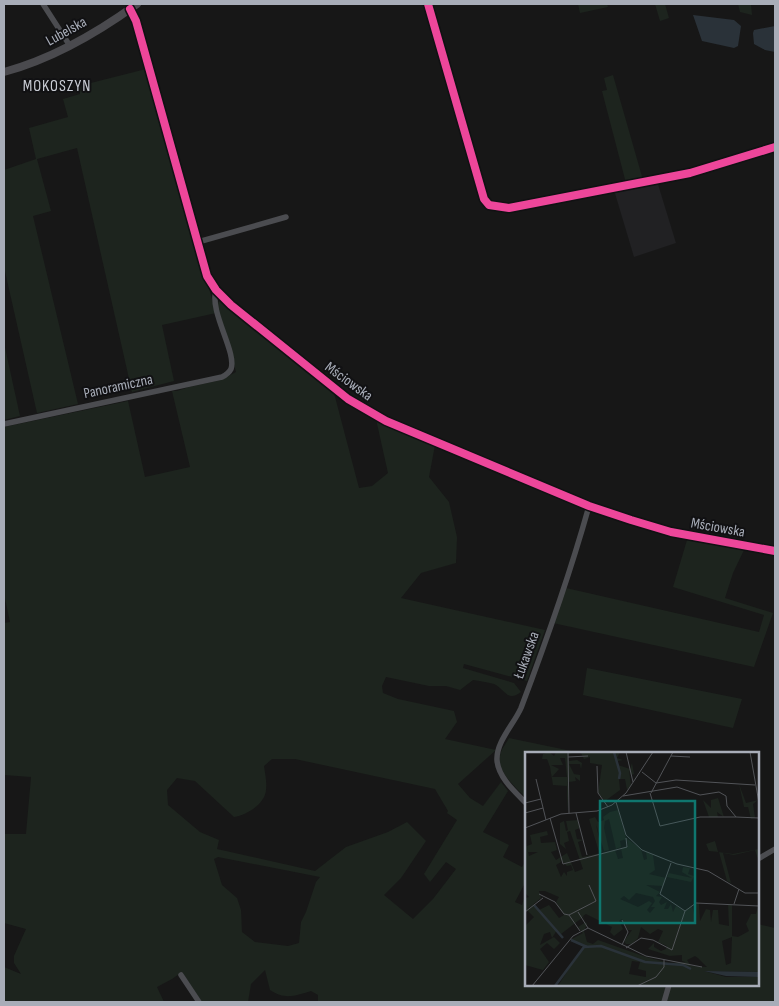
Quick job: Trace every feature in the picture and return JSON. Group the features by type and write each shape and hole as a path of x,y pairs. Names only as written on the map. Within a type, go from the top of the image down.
{"main road":[{"name":"Lubelska","path":"4,72 26,66 70,46 137,4"}],"street":[{"path":"42,4 70,46"},
{"path":"428,4 484,199 489,205 509,208 690,173 775,147"},
{"name":"Mściowska","path":"130,9 136,21 208,276 216,290 231,305 348,399 386,421 589,506 671,532 775,551"},
{"path":"198,242 286,217"},
{"name":"Panoramiczna","path":"4,424 222,377 230,371 232,366 214,301 216,290"},
{"name":"Łukawska","path":"525,802 505,779 499,768 497,753 520,710 576,552 589,506"},
{"path":"759,858 775,849"},
{"path":"181,975 199,1002"},
{"path":"664,1002 669,986"}],"shaded area":[{"path":"578,4 607,4 608,7 580,13"},
{"path":"655,4 665,4 669,18 660,21"},
{"path":"738,4 751,4 752,15 740,12"},
{"path":"693,15 734,20 741,26 738,46 734,48 702,41"},
{"path":"775,26 775,52 765,50 754,44 754,30"},
{"path":"146,69 216,313 162,325 174,381 132,392 77,148 37,159 51,211 33,216 78,404 37,413 4,267 4,170 36,159 29,128 68,117 63,99 80,94 79,86"},
{"path":"613,75 643,180 626,183 602,91 607,90 604,78"},
{"path":"657,181 676,243 634,257 614,190"},
{"path":"220,300 334,393 359,488 372,486 388,473 376,419 435,445 429,477 449,502 457,537 456,563 421,573 401,598 545,630 527,681 464,664 463,668 514,683 521,692 516,695 506,694 494,684 473,680 460,690 446,686 429,686 386,677 382,686 383,693 398,699 454,711 457,722 445,739 496,750 458,784 470,798 483,806 501,782 508,791 483,832 509,845 503,857 522,867 525,862 525,883 515,902 522,905 525,895 525,986 759,986 759,924 775,928 775,1002 318,1002 318,995 311,991 295,996 285,996 270,990 265,970 251,984 248,1002 202,1002 182,972 157,987 164,1002 4,1002 4,967 21,974 14,963 14,956 26,929 4,923 4,834 26,834 31,777 4,775 4,623 10,622 4,594 4,427 128,401 145,477 190,467 172,391 221,380 236,372 218,308","holes":["272,759 295,759 435,789 448,811 447,813 457,820 424,874 430,882 446,862 456,869 433,899 413,919 384,895 401,878 426,841 407,822 388,832 346,847 315,871 217,849 219,840 200,832 168,805 167,790 177,778 195,781 234,817 244,814 259,804 265,795 264,766","218,857 320,877 316,882 301,922 299,943 288,946 255,942 242,932 241,910 237,898 222,885 214,859"]},
{"path":"4,343 20,416 4,420"},
{"path":"687,540 744,550 733,573 725,598 773,613 754,667 553,623 566,588 759,632 764,615 673,587"},
{"path":"587,668 742,699 733,728 583,695"},
{"path":"509,738 576,752 525,752 525,797 508,779 501,768 502,749"}],"cycle path":[{"path":"428,4 484,199 489,205 509,208 690,173 775,147"},
{"path":"130,9 136,21 207,276 216,290 231,305 348,399 386,421 589,506 671,532 775,551"}],"district":[{"name":"MOKOSZYN","path":"57,85"}]}
